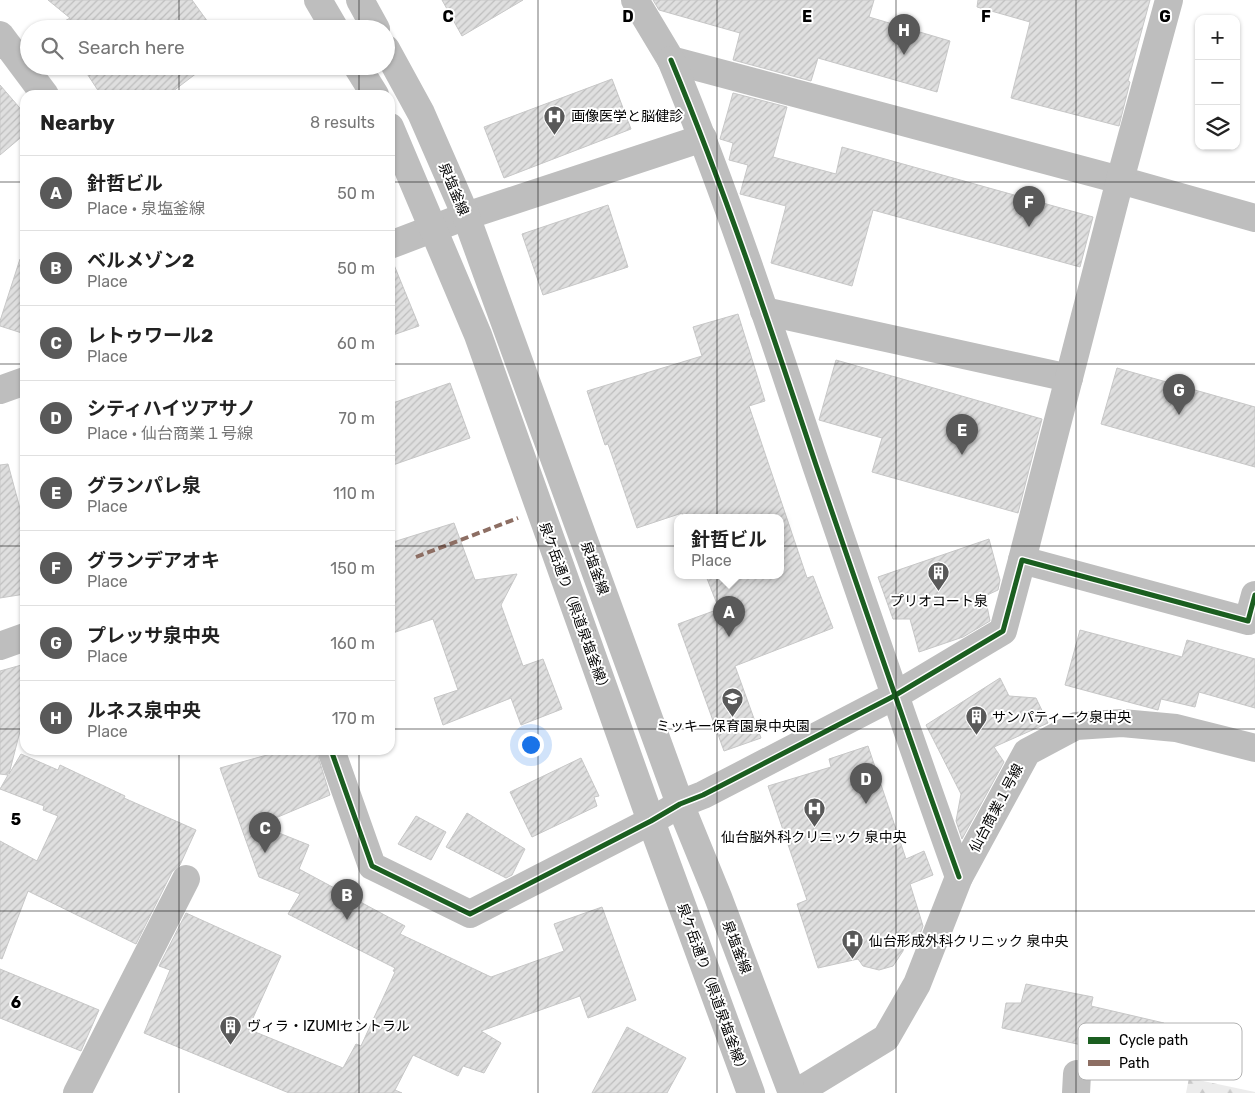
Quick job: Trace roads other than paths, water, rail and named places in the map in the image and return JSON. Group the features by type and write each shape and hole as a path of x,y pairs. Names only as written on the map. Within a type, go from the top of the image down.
{"street":[{"path":"318,0 330,20"},
{"path":"360,0 371,20"},
{"path":"635,0 671,60 703,138 764,311 894,696 959,877"},
{"path":"333,755 372,866 470,914 651,821 680,804 703,795 894,696 1003,631 1120,180 1169,0"},
{"path":"0,35 20,62"},
{"path":"671,60 1255,218"},
{"name":"泉塩釜線","path":"395,65 421,113 466,216 680,804 718,897 792,1093"},
{"path":"30,75 41,90"},
{"path":"363,75 372,90"},
{"path":"395,243 466,216 703,138"},
{"name":"泉ケ岳通り（県道泉塩釜線）","path":"395,139 478,335 651,821 751,1093"},
{"path":"764,311 1069,378"},
{"path":"0,390 20,383"},
{"path":"1022,560 1248,621 1255,594"},
{"path":"0,646 20,638"},
{"name":"仙台商業１号線","path":"796,1093 886,1038 917,984 959,877 1027,752 1076,726 1122,723 1176,728 1255,748"},
{"path":"78,1093 186,879"}],"place":[{"name":"ルネス泉中央","path":"904,55"},
{"name":"画像医学と脳健診","path":"555,135"},
{"name":"グランデアオキ","path":"1029,227"},
{"name":"プレッサ泉中央","path":"1179,415"},
{"name":"グランパレ泉","path":"962,455"},
{"name":"プリオコート泉","path":"939,592"},
{"name":"針哲ビル","path":"729,637"},
{"name":"ミッキー保育園泉中央園","path":"733,717"},
{"name":"サンパティーク泉中央","path":"976,736"},
{"name":"シティハイツアサノ","path":"866,804"},
{"name":"仙台脳外科クリニック 泉中央","path":"814,828"},
{"name":"レトゥワール2","path":"265,853"},
{"name":"ベルメゾン2","path":"347,920"},
{"name":"仙台形成外科クリニック 泉中央","path":"853,960"},
{"name":"ヴィラ・IZUMIセントラル","path":"231,1045"}]}
